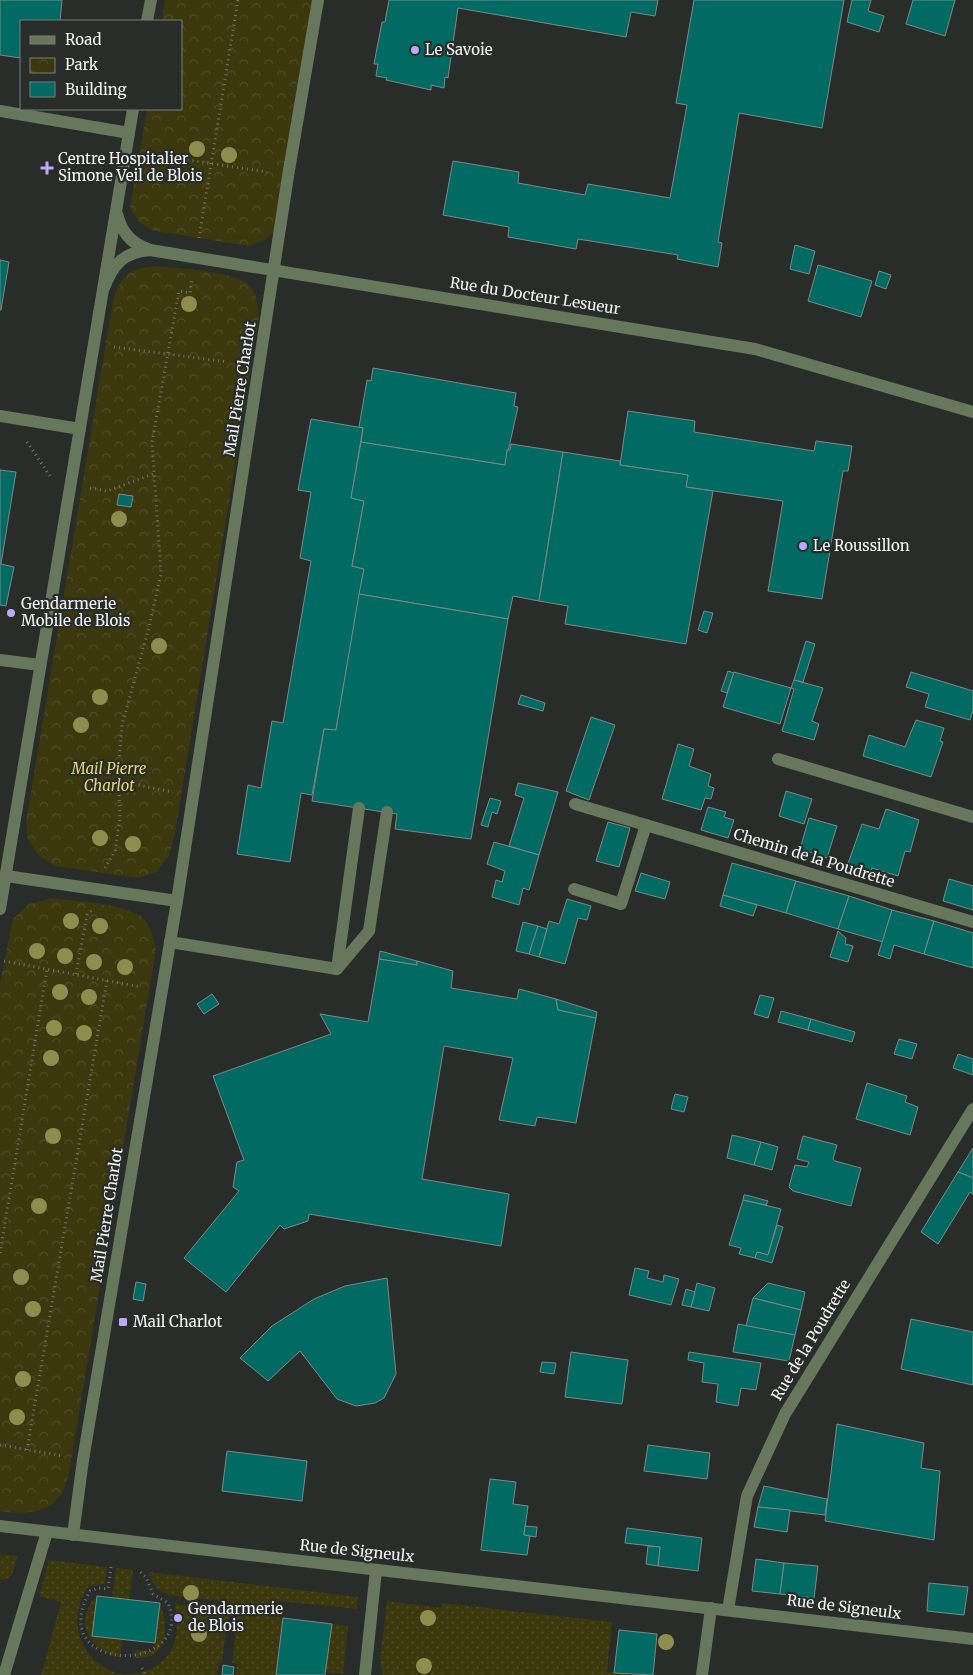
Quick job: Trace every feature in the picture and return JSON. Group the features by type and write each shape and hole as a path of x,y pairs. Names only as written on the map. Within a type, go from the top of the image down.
{"street":[{"path":"147,20 151,0"},
{"name":"Mail Pierre Charlot","path":"73,1535 83,1460 177,901 274,270 318,0"},
{"path":"0,909 133,110"},
{"path":"0,111 129,133"},
{"path":"116,209 120,226 127,237 138,246 150,250"},
{"name":"Rue du Docteur Lesueur","path":"104,288 111,270 124,258 137,251 150,250 755,349 973,412"},
{"path":"0,416 80,429"},
{"path":"0,660 40,665"},
{"path":"778,759 973,818"},
{"name":"Chemin de la Poudrette","path":"575,804 973,922"},
{"path":"336,968 359,808"},
{"path":"336,968 369,931 387,812"},
{"path":"574,889 621,904 646,825"},
{"path":"6,876 177,901"},
{"path":"170,942 336,968"},
{"name":"Rue de la Poudrette","path":"728,1610 748,1496 785,1414 973,1109"},
{"name":"Rue de Signeulx","path":"0,1526 973,1639"},
{"path":"4,1675 46,1532"},
{"path":"365,1675 376,1570"},
{"path":"702,1675 711,1608"}],"path":[{"path":"102,873 116,851 120,818 119,781 122,725 148,631 161,574 152,442 179,291 190,293 238,0"},
{"path":"124,162 146,165 148,153 274,174"},
{"path":"94,344 228,362"},
{"path":"25,440 52,480"},
{"path":"82,486 107,491 153,474"},
{"path":"119,781 176,792"},
{"path":"76,974 87,915 97,905"},
{"path":"4,961 150,988"},
{"path":"0,1253 48,969"},
{"path":"28,1450 107,980"},
{"path":"0,1445 71,1458"},
{"path":"89,1648 85,1643 80,1628 83,1605 90,1591 99,1588 108,1589 111,1568"},
{"path":"139,1571 146,1577 153,1594 168,1603 173,1619 169,1639"},
{"path":"133,1668 142,1668 151,1663"},
{"path":"142,1668 146,1675"}],"green space":[{"path":"165,0 312,0 275,231 263,241 248,246 151,230 138,221 130,208 147,110 182,110 182,20 162,20"},
{"name":"Mail Pierre Charlot","path":"156,266 217,273 240,279 251,287 255,295 259,317 175,833 169,856 156,872 138,878 55,866 38,855 28,839 26,822 113,301 119,285 127,275 139,269"},
{"path":"54,898 109,905 139,915 148,925 156,949 69,1473 65,1487 55,1502 41,1510 17,1513 0,1511 0,984 13,919 29,904"},
{"path":"0,1554 17,1556 11,1576 0,1580"},
{"path":"49,1560 107,1567 105,1584 89,1586 82,1599 78,1612 78,1625 80,1638 86,1650 106,1668 120,1674 146,1671 156,1666 170,1652 174,1644 177,1626 175,1604 229,1611 222,1662 219,1662 217,1675 41,1675 61,1602 39,1596"},
{"path":"116,1568 133,1570 129,1599 112,1598"},
{"path":"148,1572 358,1597 357,1609 279,1601 250,1605 169,1595 156,1586"},
{"path":"97,1596 92,1636 122,1639 120,1657 100,1649 88,1634 85,1625 86,1615 90,1605"},
{"path":"387,1601 441,1608 442,1603 612,1622 607,1672 633,1675 383,1675 380,1661"},
{"path":"160,1603 165,1623 165,1632 160,1648 154,1654 134,1658 135,1650 154,1651"},
{"path":"238,1612 283,1618 276,1675 235,1675 237,1664 232,1663"},
{"path":"332,1624 348,1626 343,1674 326,1672"}],"building":[{"path":"0,0 62,0 60,20 20,20 20,58 0,55"},
{"name":"Le Savoie","path":"389,0 658,0 655,16 631,12 626,37 458,8 448,78 445,77 444,88 431,85 431,90 376,76 378,64 374,64 382,22 385,22"},
{"path":"694,0 844,0 822,128 739,113 718,242 722,243 718,267 677,259 678,255 578,239 576,249 508,237 509,227 443,215 453,161 519,172 518,183 585,195 588,184 670,198 687,105 676,103"},
{"path":"852,0 871,0 868,11 884,16 879,32 847,22"},
{"path":"913,0 955,0 945,36 906,24"},
{"path":"795,245 815,251 809,274 790,269"},
{"path":"0,260 9,262 1,310 0,310"},
{"path":"818,265 872,281 861,317 808,301"},
{"path":"879,271 891,275 886,289 875,285"},
{"path":"373,368 516,393 514,406 518,407 505,465 361,442 363,428 359,427 367,380 371,381"},
{"name":"Le Roussillon","path":"628,411 695,421 694,432 814,451 816,441 852,446 848,471 843,471 822,599 768,591 783,501 686,487 688,475 620,465"},
{"path":"311,419 363,428 351,498 364,501 352,566 364,569 336,730 324,729 312,795 301,793 290,862 237,854 248,785 261,788 272,721 283,723 311,561 300,558 311,492 298,490"},
{"path":"361,442 505,465 507,450 510,450 511,444 563,452 539,601 513,596 508,619 359,594 364,569 352,566 364,501 351,498"},
{"path":"563,452 620,461 620,465 688,475 686,487 713,491 686,644 565,624 568,606 539,601"},
{"path":"0,470 16,472 1,564 14,567 6,606 0,605"},
{"path":"119,494 133,496 131,507 117,505"},
{"path":"359,594 508,619 471,839 395,829 397,814 312,801 324,729 336,730"},
{"path":"704,611 713,613 707,633 698,630"},
{"path":"806,641 815,644 803,682 794,680"},
{"path":"728,671 734,673 727,693 721,691"},
{"path":"734,672 791,688 780,724 723,707"},
{"path":"911,672 973,691 973,710 970,720 925,707 929,694 906,687"},
{"path":"794,680 823,688 812,721 819,724 814,740 782,731 794,689 791,688"},
{"path":"521,695 545,703 543,711 518,704"},
{"path":"591,717 615,725 589,800 566,791"},
{"path":"916,720 944,728 940,741 943,742 931,777 863,756 869,735 905,747"},
{"path":"678,744 694,749 689,766 711,774 708,786 714,788 711,799 705,798 701,810 662,799"},
{"path":"518,783 558,792 539,855 509,846 524,798 515,795"},
{"path":"786,791 812,799 804,824 779,816"},
{"path":"490,798 501,801 497,814 492,812 488,827 481,825"},
{"path":"708,807 726,812 724,817 734,820 728,838 701,830"},
{"path":"886,809 919,820 910,852 905,851 898,876 872,868 868,879 845,872 862,824 879,829"},
{"path":"809,818 837,826 827,858 800,849"},
{"path":"608,822 630,828 619,867 596,861"},
{"path":"494,842 539,855 529,890 523,888 519,905 492,897 496,880 502,882 505,871 487,864"},
{"path":"732,863 796,881 786,913 723,895"},
{"path":"641,873 670,882 665,899 635,891"},
{"path":"949,879 973,886 973,910 943,901"},
{"path":"796,881 849,896 838,929 786,913"},
{"path":"723,895 757,905 753,916 720,906"},
{"path":"849,896 892,910 883,942 838,929"},
{"path":"567,899 591,906 587,920 578,918 565,964 539,957 549,921 559,924"},
{"path":"892,910 934,921 924,954 894,945 890,959 878,955"},
{"path":"934,921 973,933 973,968 924,954"},
{"path":"523,922 538,926 529,954 516,951"},
{"path":"538,926 547,929 539,957 529,954"},
{"path":"838,931 846,938 845,944 853,946 848,962 830,957"},
{"path":"380,951 417,961 417,965 379,959"},
{"path":"379,959 417,965 417,961 453,971 451,988 517,999 519,989 556,999 558,1010 596,1018 576,1123 537,1117 535,1126 499,1120 513,1058 444,1046 422,1179 509,1194 501,1246 309,1214 308,1221 284,1229 280,1225 226,1292 184,1258 239,1191 233,1187 237,1162 244,1160 213,1076 331,1034 320,1014 368,1022"},
{"path":"212,994 219,1004 204,1014 197,1004"},
{"path":"760,995 774,998 768,1018 754,1014"},
{"path":"556,999 597,1012 596,1018 558,1010"},
{"path":"781,1011 811,1019 808,1030 778,1022"},
{"path":"811,1019 855,1032 852,1042 808,1030"},
{"path":"899,1039 917,1044 912,1059 894,1054"},
{"path":"958,1054 973,1059 973,1075 953,1068"},
{"path":"867,1083 907,1096 905,1102 918,1107 910,1135 856,1119"},
{"path":"675,1094 688,1097 684,1112 671,1109"},
{"path":"732,1135 761,1142 754,1165 727,1158"},
{"path":"803,1136 837,1145 833,1159 835,1161 861,1168 851,1206 793,1191 789,1187 795,1165 807,1167 809,1162 797,1159"},
{"path":"761,1142 778,1147 772,1170 754,1165"},
{"path":"973,1148 973,1178 958,1172"},
{"path":"958,1172 973,1178 973,1194 970,1192 938,1244 921,1232"},
{"path":"744,1195 768,1201 766,1205 743,1200"},
{"path":"743,1200 781,1209 768,1255 757,1252 755,1258 739,1254 741,1248 729,1245"},
{"path":"777,1225 783,1227 772,1263 755,1258 757,1252 768,1255"},
{"path":"635,1268 649,1271 647,1278 663,1282 664,1275 679,1279 671,1305 629,1295"},
{"path":"387,1278 396,1374 384,1398 375,1403 356,1406 337,1399 300,1351 268,1381 240,1358 272,1326 314,1299 345,1286"},
{"path":"136,1282 146,1284 143,1301 133,1299"},
{"path":"697,1283 715,1288 709,1311 691,1307"},
{"path":"768,1283 805,1292 801,1310 753,1298"},
{"path":"686,1289 695,1292 691,1307 682,1305"},
{"path":"753,1298 801,1310 795,1335 746,1326"},
{"path":"911,1319 973,1332 973,1385 901,1369"},
{"path":"738,1324 795,1335 789,1361 733,1352"},
{"path":"571,1352 628,1360 622,1404 565,1397"},
{"path":"689,1352 761,1363 756,1390 741,1388 738,1406 716,1402 718,1384 702,1382 704,1363 688,1360"},
{"path":"542,1362 556,1363 554,1374 540,1372"},
{"path":"837,1424 924,1443 921,1468 940,1471 934,1540 825,1521"},
{"path":"648,1445 710,1453 707,1479 644,1471"},
{"path":"227,1451 307,1461 302,1501 222,1491"},
{"path":"490,1479 516,1482 513,1504 528,1506 524,1535 530,1536 527,1555 481,1550"},
{"path":"764,1486 827,1499 825,1515 758,1507"},
{"path":"758,1507 790,1510 787,1532 754,1527"},
{"path":"525,1526 537,1527 536,1537 524,1535"},
{"path":"627,1528 702,1538 698,1571 658,1566 660,1547 625,1543"},
{"path":"648,1546 660,1547 658,1566 646,1564"},
{"path":"756,1559 784,1563 780,1594 752,1591"},
{"path":"784,1563 818,1566 814,1598 780,1594"},
{"path":"929,1583 968,1587 964,1615 927,1611"},
{"path":"97,1596 160,1603 155,1643 92,1636"},
{"path":"283,1618 332,1624 325,1675 276,1675"},
{"path":"619,1630 657,1634 653,1675 614,1673"},
{"path":"223,1665 234,1667 233,1675 222,1675"}],"place":[{"name":"Le Savoie","path":"415,50"},
{"name":"Centre Hospitalier Simone Veil de Blois","path":"47,168"},
{"name":"Le Roussillon","path":"803,546"},
{"name":"Gendarmerie Mobile de Blois","path":"11,613"},
{"name":"Mail Charlot","path":"123,1322"},
{"name":"Gendarmerie de Blois","path":"178,1618"}]}
